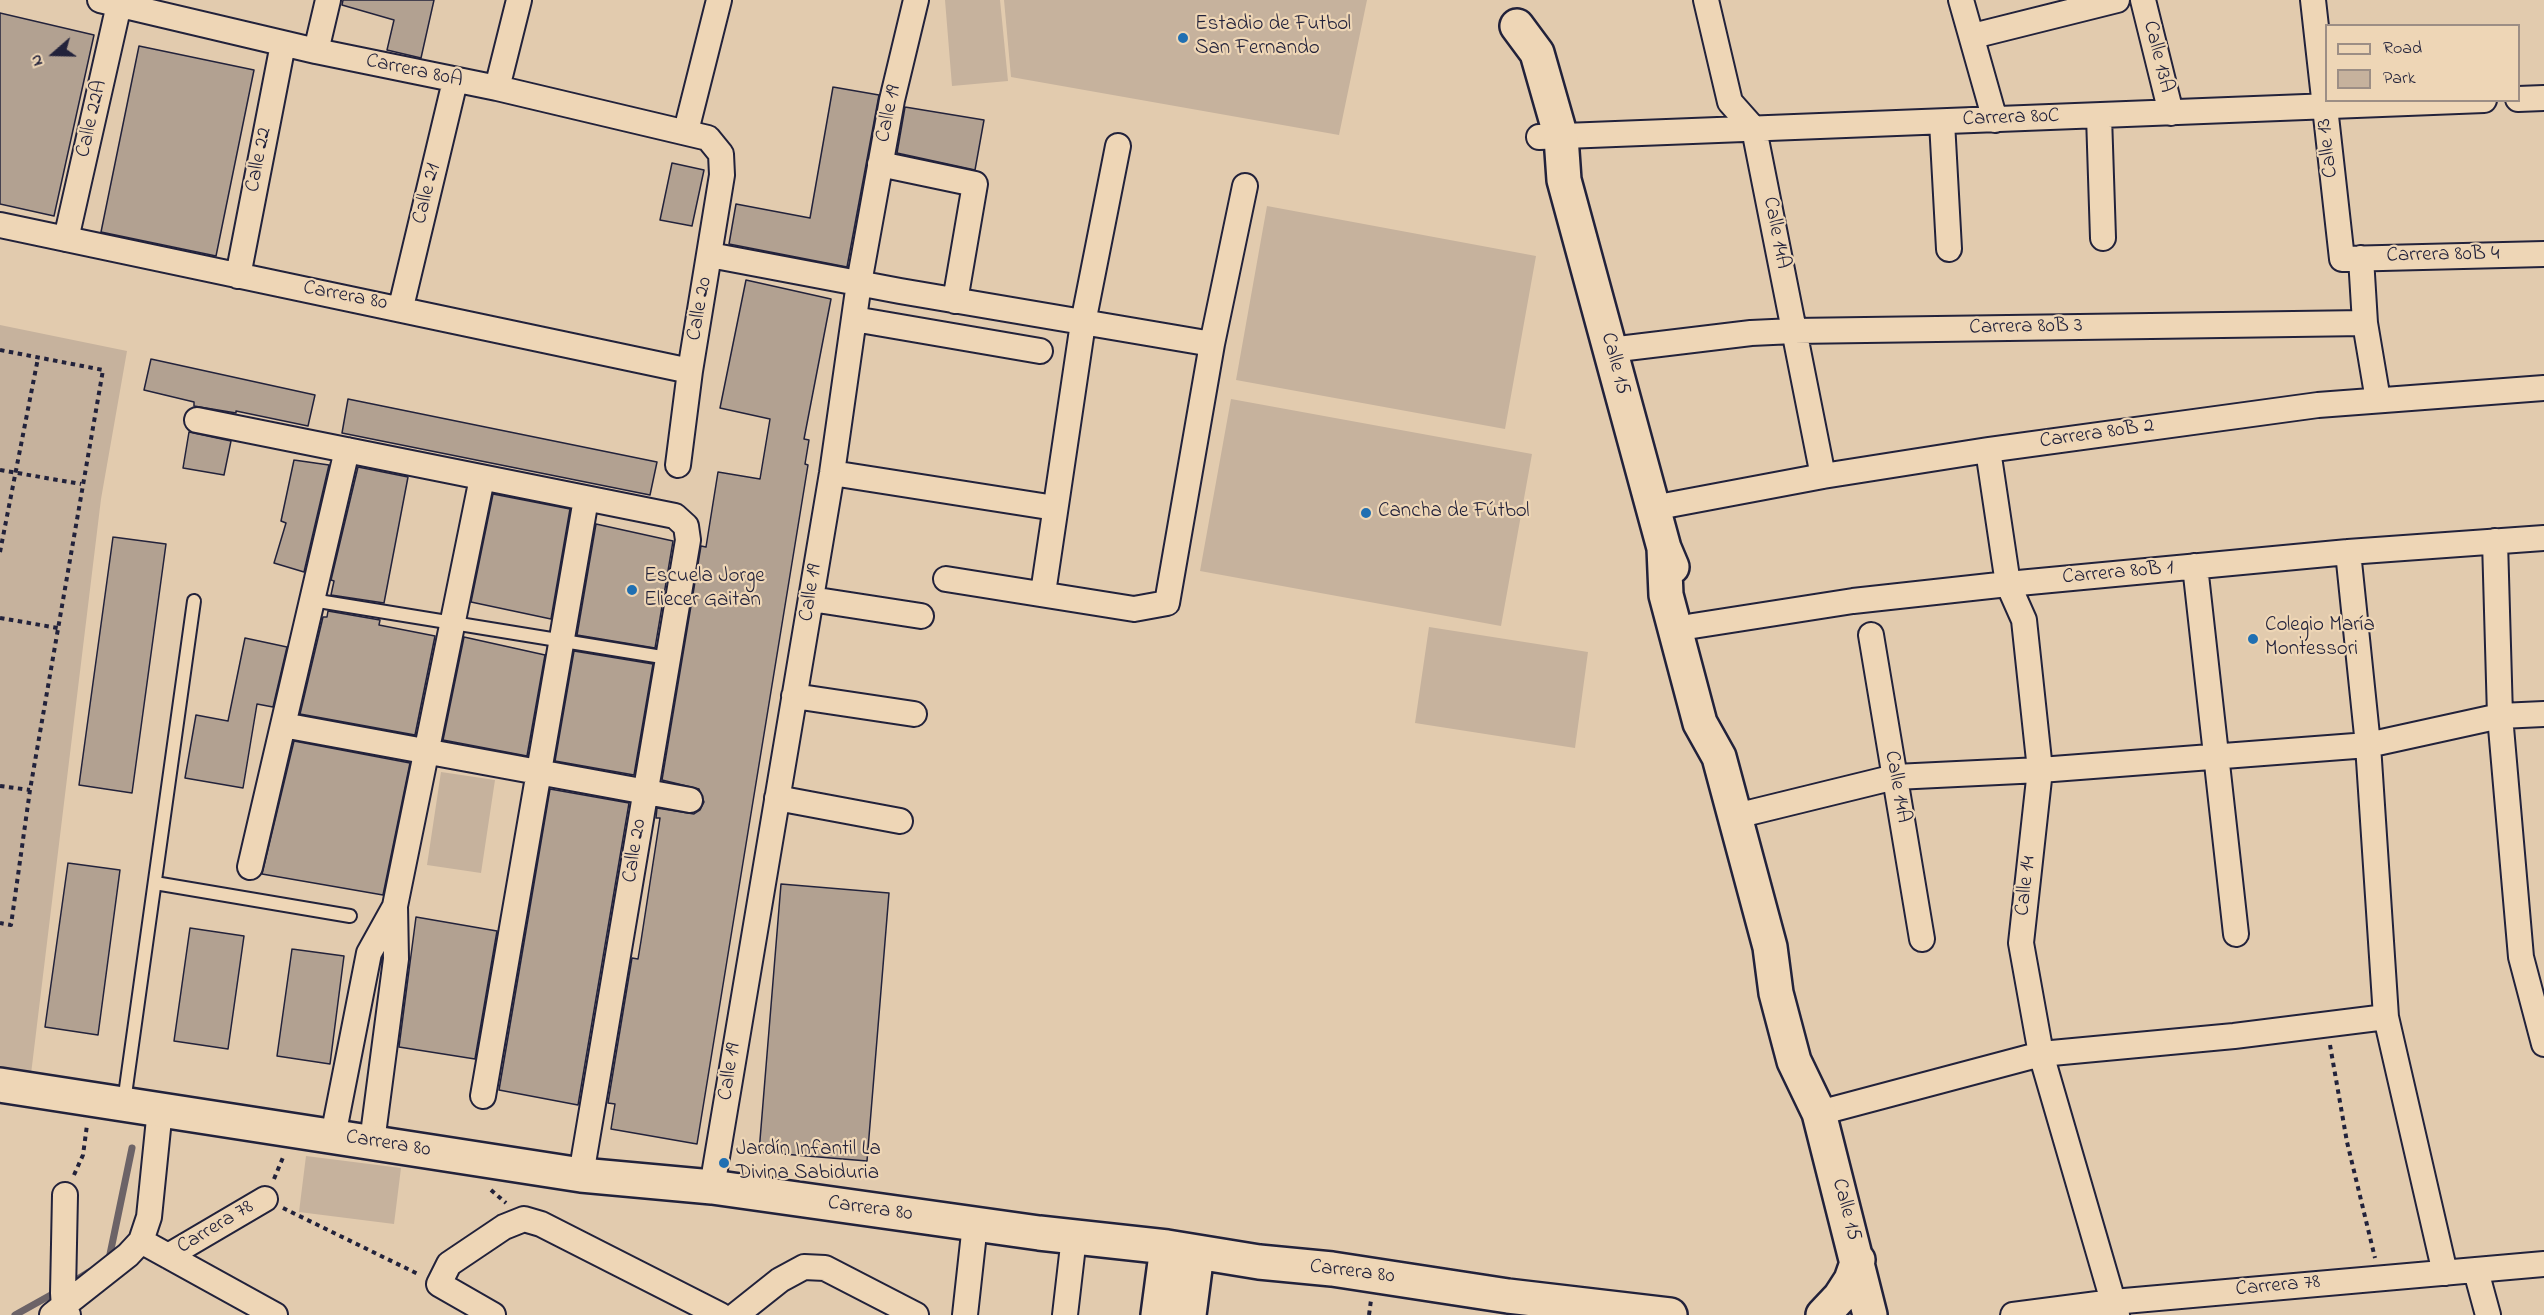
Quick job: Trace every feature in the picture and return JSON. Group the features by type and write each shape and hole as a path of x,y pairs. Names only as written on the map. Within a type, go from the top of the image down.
{"street":[{"path":"316,51 328,0"},
{"path":"496,88 519,0"},
{"path":"686,131 719,0"},
{"name":"Calle 19","path":"712,1187 832,473 859,283 880,164 916,0"},
{"path":"1706,0 1730,102 1754,129"},
{"path":"1961,0 1995,120"},
{"path":"1972,36 2117,0"},
{"name":"Calle 13A","path":"2143,0 2171,113"},
{"name":"Calle 13","path":"2313,0 2324,107 2351,259 2365,323"},
{"name":"Carrera 80A","path":"113,1 283,44 496,88 686,131 708,138 721,154"},
{"name":"Calle 22A","path":"66,238 113,1"},
{"name":"Calle 15","path":"1514,13 1537,53 1550,137 1564,180 1664,548 1684,593 1719,719 1719,757"},
{"name":"Calle 22","path":"238,276 283,44"},
{"name":"Calle 21","path":"401,307 455,81"},
{"path":"2520,99 2544,98"},
{"name":"Carrera 80C","path":"1550,137 2438,102"},
{"path":"2099,116 2103,238"},
{"path":"1942,122 1949,249"},
{"name":"Calle 14A","path":"1754,129 1823,476"},
{"path":"1043,593 1083,323 1118,146"},
{"name":"Calle 20","path":"678,465 690,370 722,175 721,154"},
{"path":"880,164 975,184 955,301"},
{"path":"946,579 1134,609 1167,603 1212,344 1245,186"},
{"name":"Carrera 80","path":"0,225 238,276 401,307 690,370"},
{"name":"Carrera 80B 4","path":"2351,259 2544,254"},
{"path":"710,255 955,301 1212,344"},
{"path":"854,319 1040,351"},
{"path":"2365,323 2378,400"},
{"name":"Carrera 80B 3","path":"1610,350 1751,333 1794,331 2365,323"},
{"name":"Carrera 80B 2","path":"1653,508 1823,476 1988,450 2318,405 2544,388"},
{"path":"197,420 586,499 483,1096"},
{"path":"250,867 347,450"},
{"name":"Calle 14","path":"1988,450 2008,584 2024,620 2040,770 2021,943 2041,1054 2115,1308"},
{"path":"832,473 1055,508"},
{"path":"372,1142 396,959 395,906 482,478"},
{"name":"Calle 20","path":"581,1175 688,540 686,526 675,516 586,499"},
{"name":"Carrera 80B 1","path":"1693,626 1853,601 2008,584 2348,552 2544,538"},
{"path":"2495,541 2500,716 2521,957 2544,1044"},
{"name":"Calle 15","path":"1664,548 1666,595 1700,723 1719,757 1770,947 1796,988 1814,1054 1817,1109 1858,1260 1870,1315"},
{"path":"2348,552 2368,746 2386,1017 2445,1273"},
{"path":"2195,566 2236,934"},
{"path":"811,599 921,616"},
{"name":"Calle 14A","path":"1871,635 1922,939"},
{"path":"794,696 914,714"},
{"path":"1736,816 1895,777 2040,770 2368,746 2500,716 2544,714"},
{"path":"283,725 690,800"},
{"path":"777,798 900,821"},
{"path":"333,1136 369,953 395,906"},
{"path":"1817,1109 2041,1054 2234,1036 2386,1017"},
{"name":"Carrera 80","path":"0,1085 581,1175 712,1187 1625,1312 1670,1315"},
{"path":"62,1300 128,1255 141,1241 149,1216 160,1109"},
{"path":"62,1300 65,1195"},
{"name":"Carrera 78","path":"141,1241 168,1256 265,1199"},
{"path":"494,1315 439,1284 449,1264 504,1227 524,1219 541,1224 720,1315"},
{"path":"965,1315 975,1224"},
{"path":"1065,1315 1074,1237"},
{"path":"1158,1315 1182,1250"},
{"path":"1182,1250 1189,1315"},
{"path":"168,1256 275,1315"},
{"path":"1823,1315 1844,1291 1858,1260"},
{"name":"Carrera 78","path":"2013,1315 2115,1308 2380,1279 2544,1264"},
{"path":"736,1315 780,1280 804,1267 825,1268 916,1315"},
{"path":"2476,1271 2488,1315"}],"lane":[{"path":"312,600 668,658"},
{"path":"124,1103 194,601"},
{"path":"155,883 350,916"}],"path":[{"path":"0,350 103,370 81,484 10,925 0,923"},
{"path":"0,552 38,358"},
{"path":"0,470 81,484"},
{"path":"0,618 57,628"},
{"path":"0,786 30,790"},
{"path":"2327,1024 2348,1142 2380,1279"},
{"path":"65,1195 83,1155 91,1099"},
{"name":"Carrera 78","path":"265,1199 296,1131"},
{"path":"265,1199 439,1284"}],"green space":[{"path":"945,0 1000,0 1008,81 952,86"},
{"name":"Estadio de Futbol San Fernando","path":"1004,0 1367,0 1339,135 1011,77"},
{"path":"1267,206 1536,256 1505,429 1236,380"},
{"path":"0,325 127,351 101,499 31,1074 0,1070"},
{"name":"Cancha de Fútbol","path":"1231,399 1532,454 1501,626 1200,571"},
{"path":"1429,627 1588,652 1575,748 1415,723"},
{"path":"441,772 495,780 481,873 427,865"},
{"path":"306,1156 401,1168 394,1224 299,1212"}],"building":[{"path":"343,0 434,0 421,58 387,50 394,20 342,5"},
{"path":"0,13 94,35 54,216 0,204"},
{"path":"139,46 254,70 216,256 101,232"},
{"path":"833,87 879,95 847,267 729,244 736,204 810,218"},
{"path":"905,107 984,120 975,170 897,153"},
{"path":"672,163 704,170 692,226 660,220"},
{"path":"746,280 831,299 804,439 809,440 805,464 808,465 697,1144 611,1129 615,1104 608,1103 632,958 638,959 641,941 660,818 656,818 657,808 694,814 700,810 704,802 699,789 662,780 701,546 706,547 718,472 760,479 770,419 720,408"},
{"path":"151,359 315,395 308,426 236,411 236,413 194,406 194,402 144,390"},
{"path":"348,399 657,462 650,495 342,433"},
{"path":"189,432 231,441 224,475 183,468"},
{"path":"294,460 329,465 304,572 274,563 286,523 281,521"},
{"path":"358,467 408,477 384,603 331,595 334,581 331,580"},
{"path":"493,494 570,509 551,619 471,602"},
{"path":"596,524 673,541 655,648 577,635"},
{"path":"113,537 166,544 132,793 79,785"},
{"path":"328,611 380,620 379,625 435,636 415,735 300,714 323,617 327,617"},
{"path":"464,637 545,655 527,756 443,740"},
{"path":"245,638 287,647 273,707 257,704 243,788 185,778 196,715 228,721"},
{"path":"574,651 653,664 634,775 555,761"},
{"path":"294,741 410,763 383,895 262,874"},
{"path":"550,789 629,803 578,1105 499,1090"},
{"path":"68,863 120,870 98,1035 45,1027"},
{"path":"781,884 889,893 867,1161 759,1152"},
{"path":"416,917 497,931 475,1059 399,1047"},
{"path":"190,928 244,936 228,1049 174,1041"},
{"path":"292,949 344,956 330,1064 277,1056"}],"waterway":[{"path":"106,1261 109,1259 132,1148"},
{"path":"68,1285 89,1272"},
{"path":"15,1315 58,1291"}],"place":[{"name":"Estadio de Futbol San Fernando","path":"1183,38"},
{"name":"Cancha de Fútbol","path":"1366,513"},
{"name":"Escuela Jorge Eliecer Gaitan","path":"632,590"},
{"name":"Colegio María Montessori","path":"2253,639"},
{"name":"Jardín Infantil La Divina Sabiduria","path":"724,1163"}]}
